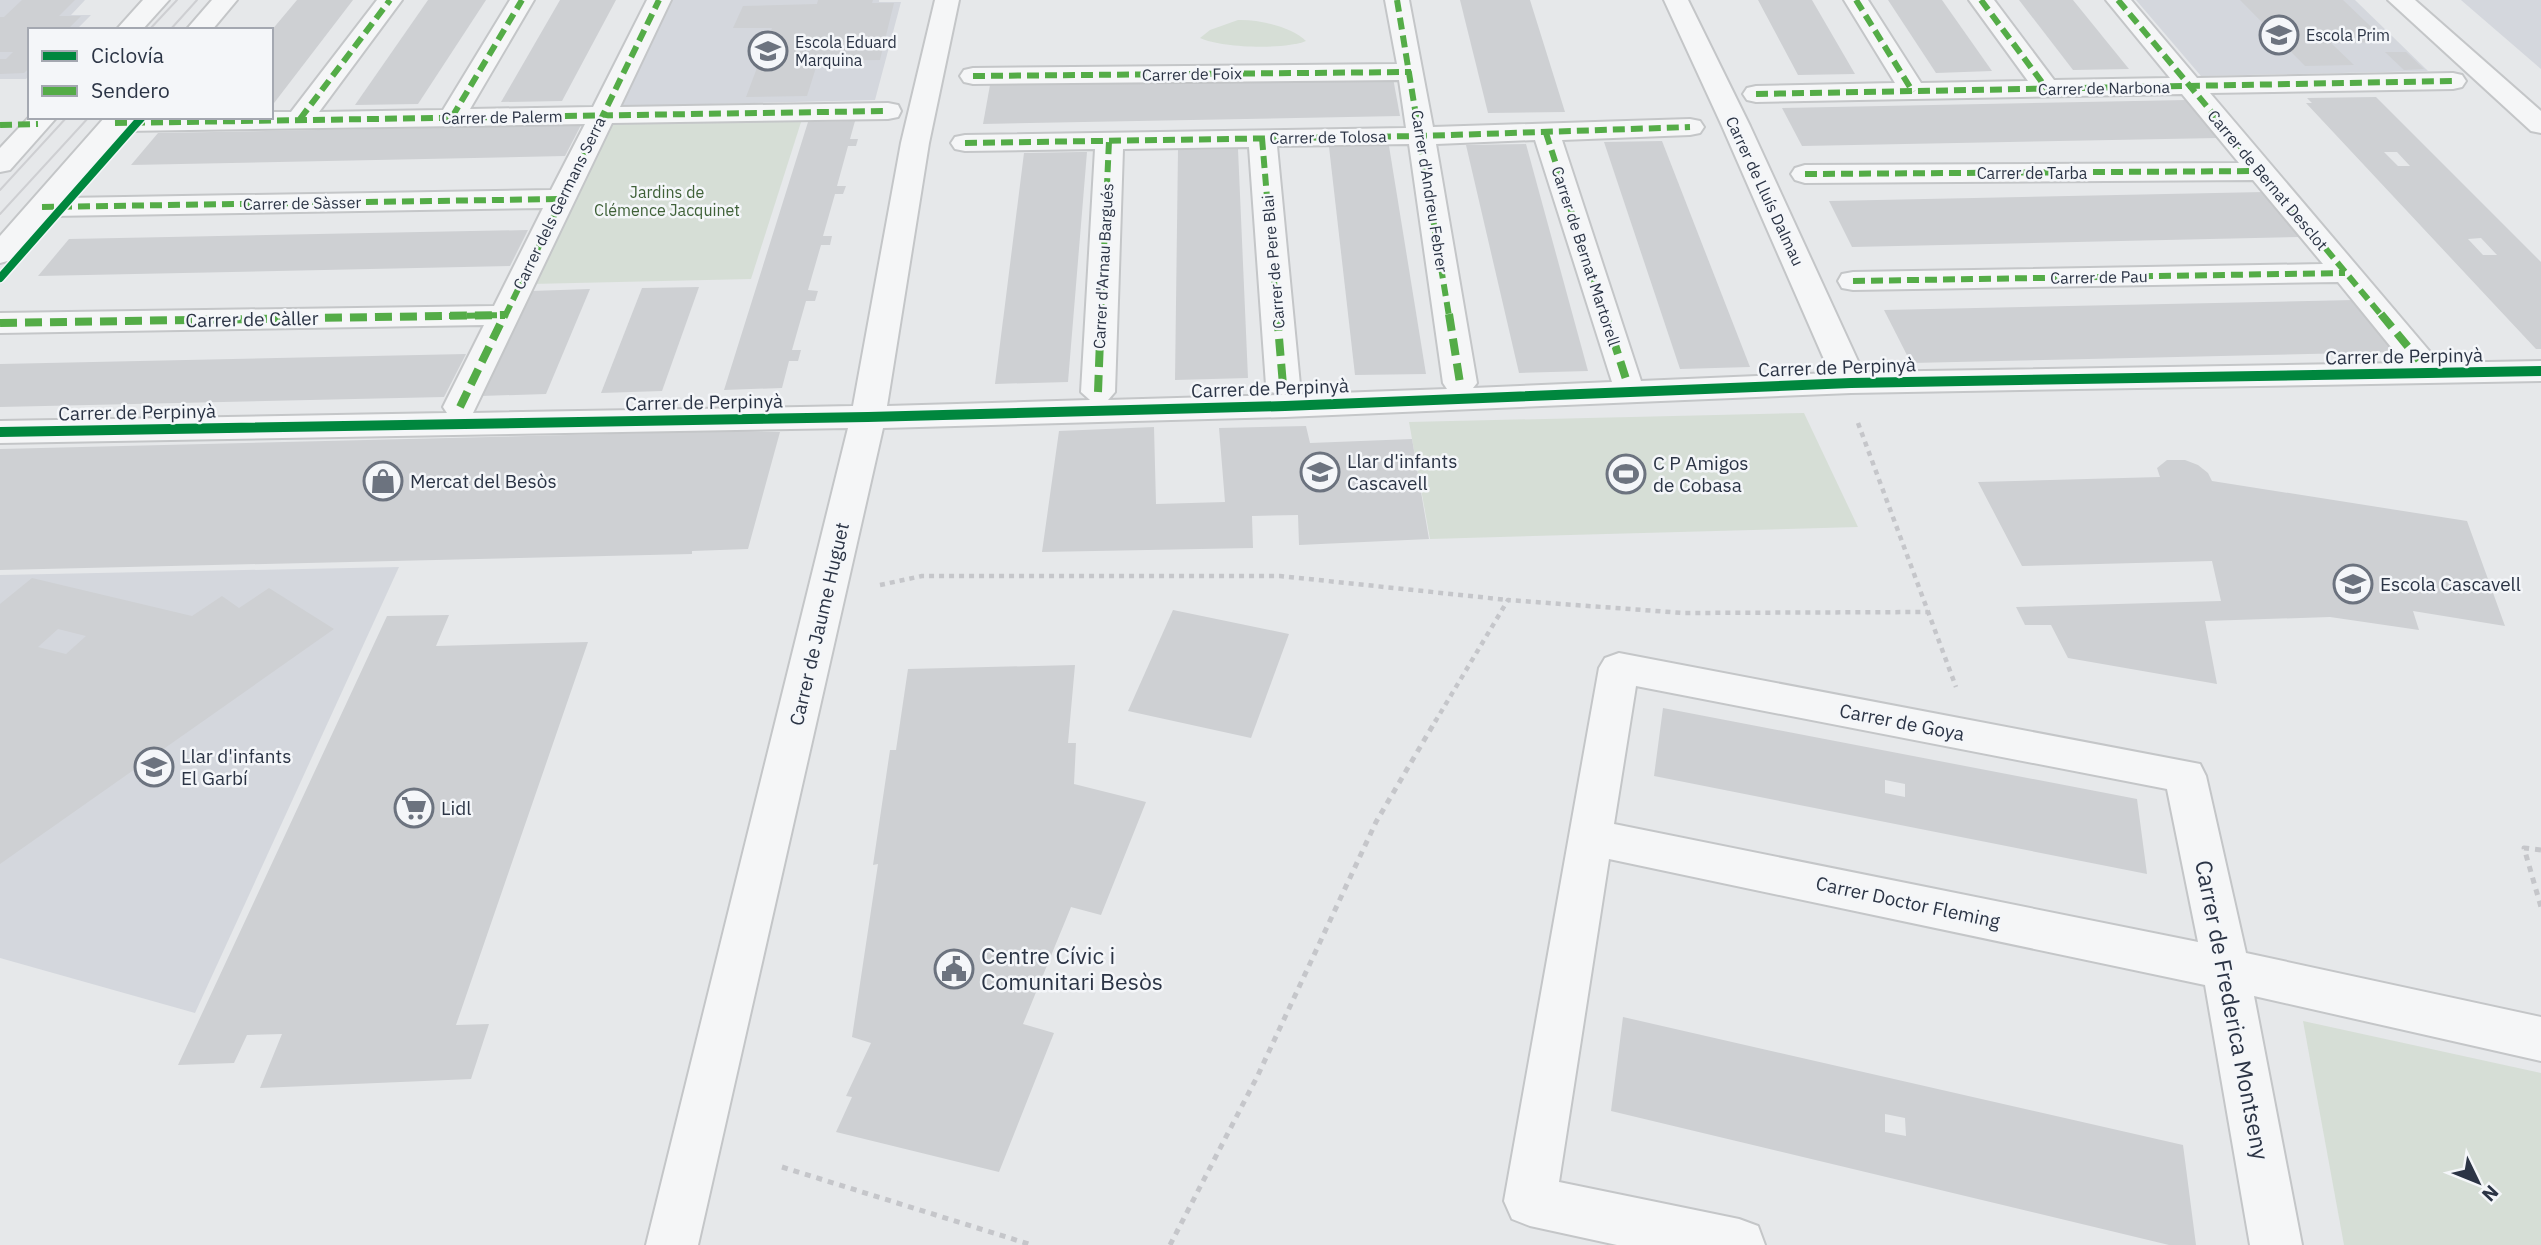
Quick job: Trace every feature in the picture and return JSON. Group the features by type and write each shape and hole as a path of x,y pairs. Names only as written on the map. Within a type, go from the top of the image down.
{"street":[{"path":"130,28 157,0"},
{"path":"200,28 225,0"},
{"path":"300,119 390,0"},
{"path":"452,117 522,0"},
{"name":"Carrer dels Germans Serra","path":"460,407 659,0"},
{"name":"Carrer de Jaume Huguet","path":"672,1245 868,417 915,143 947,0"},
{"name":"Carrer d'Andreu Febrer","path":"1397,0 1411,72 1460,383"},
{"name":"Carrer de Lluís Dalmau","path":"1676,0 1736,126 1851,383"},
{"path":"1856,0 1913,92"},
{"path":"1981,0 2047,89"},
{"name":"Carrer de Bernat Desclot","path":"2118,0 2419,360"},
{"path":"2400,0 2541,125"},
{"name":"Carrer de Foix","path":"973,76 1411,72"},
{"name":"Carrer de Narbona","path":"1756,94 2453,81"},
{"name":"Carrer de Palerm","path":"118,120 888,111"},
{"path":"0,254 118,120"},
{"path":"0,125 41,121"},
{"path":"0,164 41,121"},
{"name":"Carrer de Tolosa","path":"965,143 1421,136 1690,127"},
{"name":"Carrer de Bernat Martorell","path":"1546,133 1626,379"},
{"name":"Carrer de Pere Blai","path":"1262,138 1283,385"},
{"name":"Carrer d'Arnau Bargués","path":"1098,392 1109,141"},
{"name":"Carrer de Tarba","path":"1805,174 2260,171"},
{"name":"Carrer de Sàsser","path":"42,207 561,199"},
{"name":"Carrer de Pau","path":"1853,281 2345,274"},
{"name":"Carrer de Càller","path":"0,323 505,315"},
{"name":"Carrer de Perpinyà","path":"0,432 868,417 1284,406 1851,383 2541,371"},
{"name":"Carrer de Goya","path":"1589,837 1619,668 2185,776"},
{"name":"Carrer de Frederica Montseny","path":"2185,776 2226,968 2276,1245"},
{"path":"1589,837 1530,1201 1738,1245"},
{"name":"Carrer Doctor Fleming","path":"1589,837 2226,968 2541,1039"}],"path":[{"path":"1856,418 1958,690"},
{"path":"880,584 922,576 1280,576 1508,600 1683,613 1928,612"},
{"path":"1171,1245 1258,1074 1376,822 1508,600"},
{"path":"2541,850 2525,848 2541,907"},
{"path":"782,1167 1032,1245"}],"shaded area":[{"path":"0,0 85,0 71,15 91,15 78,28 28,28 28,77 0,79"},
{"name":"Escola Eduard Marquina","path":"671,0 901,2 875,100 622,106"},
{"name":"Escola Prim","path":"2136,0 2355,0 2428,71 2201,76"},
{"path":"2461,0 2541,0 2541,69"},
{"name":"Llar d'infants El Garbí","path":"399,567 195,1013 0,958 0,575"}],"green space":[{"path":"1238,20 1274,25 1306,41 1283,46 1253,47 1200,38 1210,30"},
{"name":"Jardins de Clémence Jacquinet","path":"802,119 751,279 531,284 608,123"},
{"name":"C P Amigos de Cobasa","path":"1804,413 1858,527 1430,539 1409,422"},
{"path":"2303,1021 2541,1073 2541,1245 2344,1245"}],"building":[{"path":"22,0 75,0 59,16 81,16 69,28 28,28 28,69 24,73 0,74 0,59 6,59 13,52 0,52 0,17 4,17"},
{"path":"297,0 353,0 273,104 273,29"},
{"path":"428,0 486,0 418,104 355,105"},
{"path":"560,0 616,0 562,101 501,102"},
{"path":"818,0 873,0 872,3 894,3 880,60 818,61 807,96 746,97 772,28 733,28 743,6 817,4"},
{"path":"1460,0 1530,0 1565,112 1488,113"},
{"path":"1758,0 1812,0 1855,74 1798,75"},
{"path":"1888,0 1942,0 1992,71 1936,73"},
{"path":"2019,0 2073,0 2129,69 2073,70"},
{"path":"2240,0 2343,0 2387,42 2331,43 2354,65 2305,66"},
{"path":"2385,52 2406,52 2424,69 2404,70"},
{"path":"1393,78 1400,116 983,124 990,85"},
{"path":"2376,97 2541,262 2541,349 2536,349 2306,103 2312,103 2307,98","holes":["2384,152 2397,152 2410,166 2398,166","2481,238 2497,255 2483,255 2468,239"]},
{"path":"2186,100 2218,138 1802,146 1782,108"},
{"path":"855,121 850,139 858,139 856,146 848,146 837,186 846,186 843,194 835,194 823,236 832,236 830,245 821,245 808,290 818,291 815,301 806,301 792,350 801,350 798,361 789,361 782,388 724,390 808,122"},
{"path":"581,125 565,156 131,165 158,133"},
{"path":"1662,141 1750,367 1680,369 1604,142"},
{"path":"1526,144 1588,371 1519,373 1466,145"},
{"path":"1389,146 1426,374 1355,375 1329,147"},
{"path":"1238,149 1248,378 1175,380 1178,150"},
{"path":"1087,152 1068,382 995,384 1024,153"},
{"path":"2264,192 2301,237 1852,247 1829,201"},
{"path":"528,230 510,266 38,276 69,239"},
{"path":"699,287 662,391 601,393 642,288"},
{"path":"590,289 546,394 481,396 531,291"},
{"path":"2354,300 2398,352 1911,363 1884,310"},
{"path":"466,354 444,397 0,407 0,364"},
{"name":"Llar d'infants Cascavell","path":"1306,426 1310,443 1412,439 1429,539 1299,545 1298,515 1252,516 1253,548 1042,552 1059,431 1154,427 1156,504 1225,502 1219,428"},
{"name":"Mercat del Besòs","path":"729,431 780,432 748,549 692,551 692,554 0,570 0,449"},
{"name":"Escola Cascavell","path":"2167,460 2185,460 2198,465 2208,473 2212,481 2467,521 2505,626 2413,611 2419,630 2330,617 2205,621 2217,684 2068,658 2051,625 2025,625 2016,607 2221,601 2212,561 2022,566 1978,482 2160,477 2157,468"},
{"path":"32,578 192,616 222,596 239,608 269,588 334,629 0,864 0,604","holes":["58,629 86,636 66,654 38,647"]},
{"path":"1173,610 1289,634 1251,738 1128,711"},
{"name":"Lidl","path":"449,615 436,646 588,642 456,1025 489,1024 471,1079 260,1088 282,1034 247,1035 234,1063 178,1065 387,616"},
{"name":"Centre Cívic i Comunitari Besòs","path":"1075,665 1068,743 1076,743 1074,784 1146,802 1101,915 1071,907 1023,1024 1054,1033 999,1172 836,1132 852,1097 846,1096 871,1043 852,1037 878,864 873,865 890,750 896,750 908,669"},
{"path":"1663,708 2137,799 2147,874 1654,776","holes":["1885,780 1905,784 1905,797 1885,793"]},
{"path":"1623,1017 2183,1145 2196,1245 2169,1245 1611,1111","holes":["1885,1114 1905,1118 1906,1136 1885,1132"]}],"tram line":[{"path":"151,28 177,0"},
{"path":"172,28 197,0"},
{"path":"0,190 65,119"},
{"path":"0,214 87,119"}],"marked path":[{"path":"300,119 390,0"},
{"path":"452,117 522,0"},
{"path":"460,407 659,0"},
{"path":"1397,0 1411,72 1460,383"},
{"path":"1856,0 1913,92"},
{"path":"1981,0 2047,89"},
{"path":"2118,0 2419,360"},
{"path":"973,76 1411,72"},
{"path":"1756,94 2453,81"},
{"path":"115,123 888,111"},
{"path":"0,125 38,124"},
{"path":"965,143 1421,136 1690,127"},
{"path":"1546,133 1626,379"},
{"path":"1262,138 1283,385"},
{"path":"1098,392 1109,141"},
{"path":"1805,174 2260,171"},
{"path":"42,207 561,199"},
{"path":"1853,281 2345,273"},
{"path":"0,323 505,315"}],"cycle path":[{"path":"0,278 140,119"},
{"path":"0,432 868,417 1285,406 1851,383 2541,371"}],"place":[{"name":"Escola Prim","path":"2279,35"},
{"name":"Escola Eduard Marquina","path":"768,51"},
{"name":"Llar d'infants Cascavell","path":"1320,472"},
{"name":"C P Amigos de Cobasa","path":"1626,474"},
{"name":"Mercat del Besòs","path":"383,481"},
{"name":"Escola Cascavell","path":"2353,584"},
{"name":"Llar d'infants El Garbí","path":"154,767"},
{"name":"Lidl","path":"414,808"},
{"name":"Centre Cívic i Comunitari Besòs","path":"954,969"}]}
